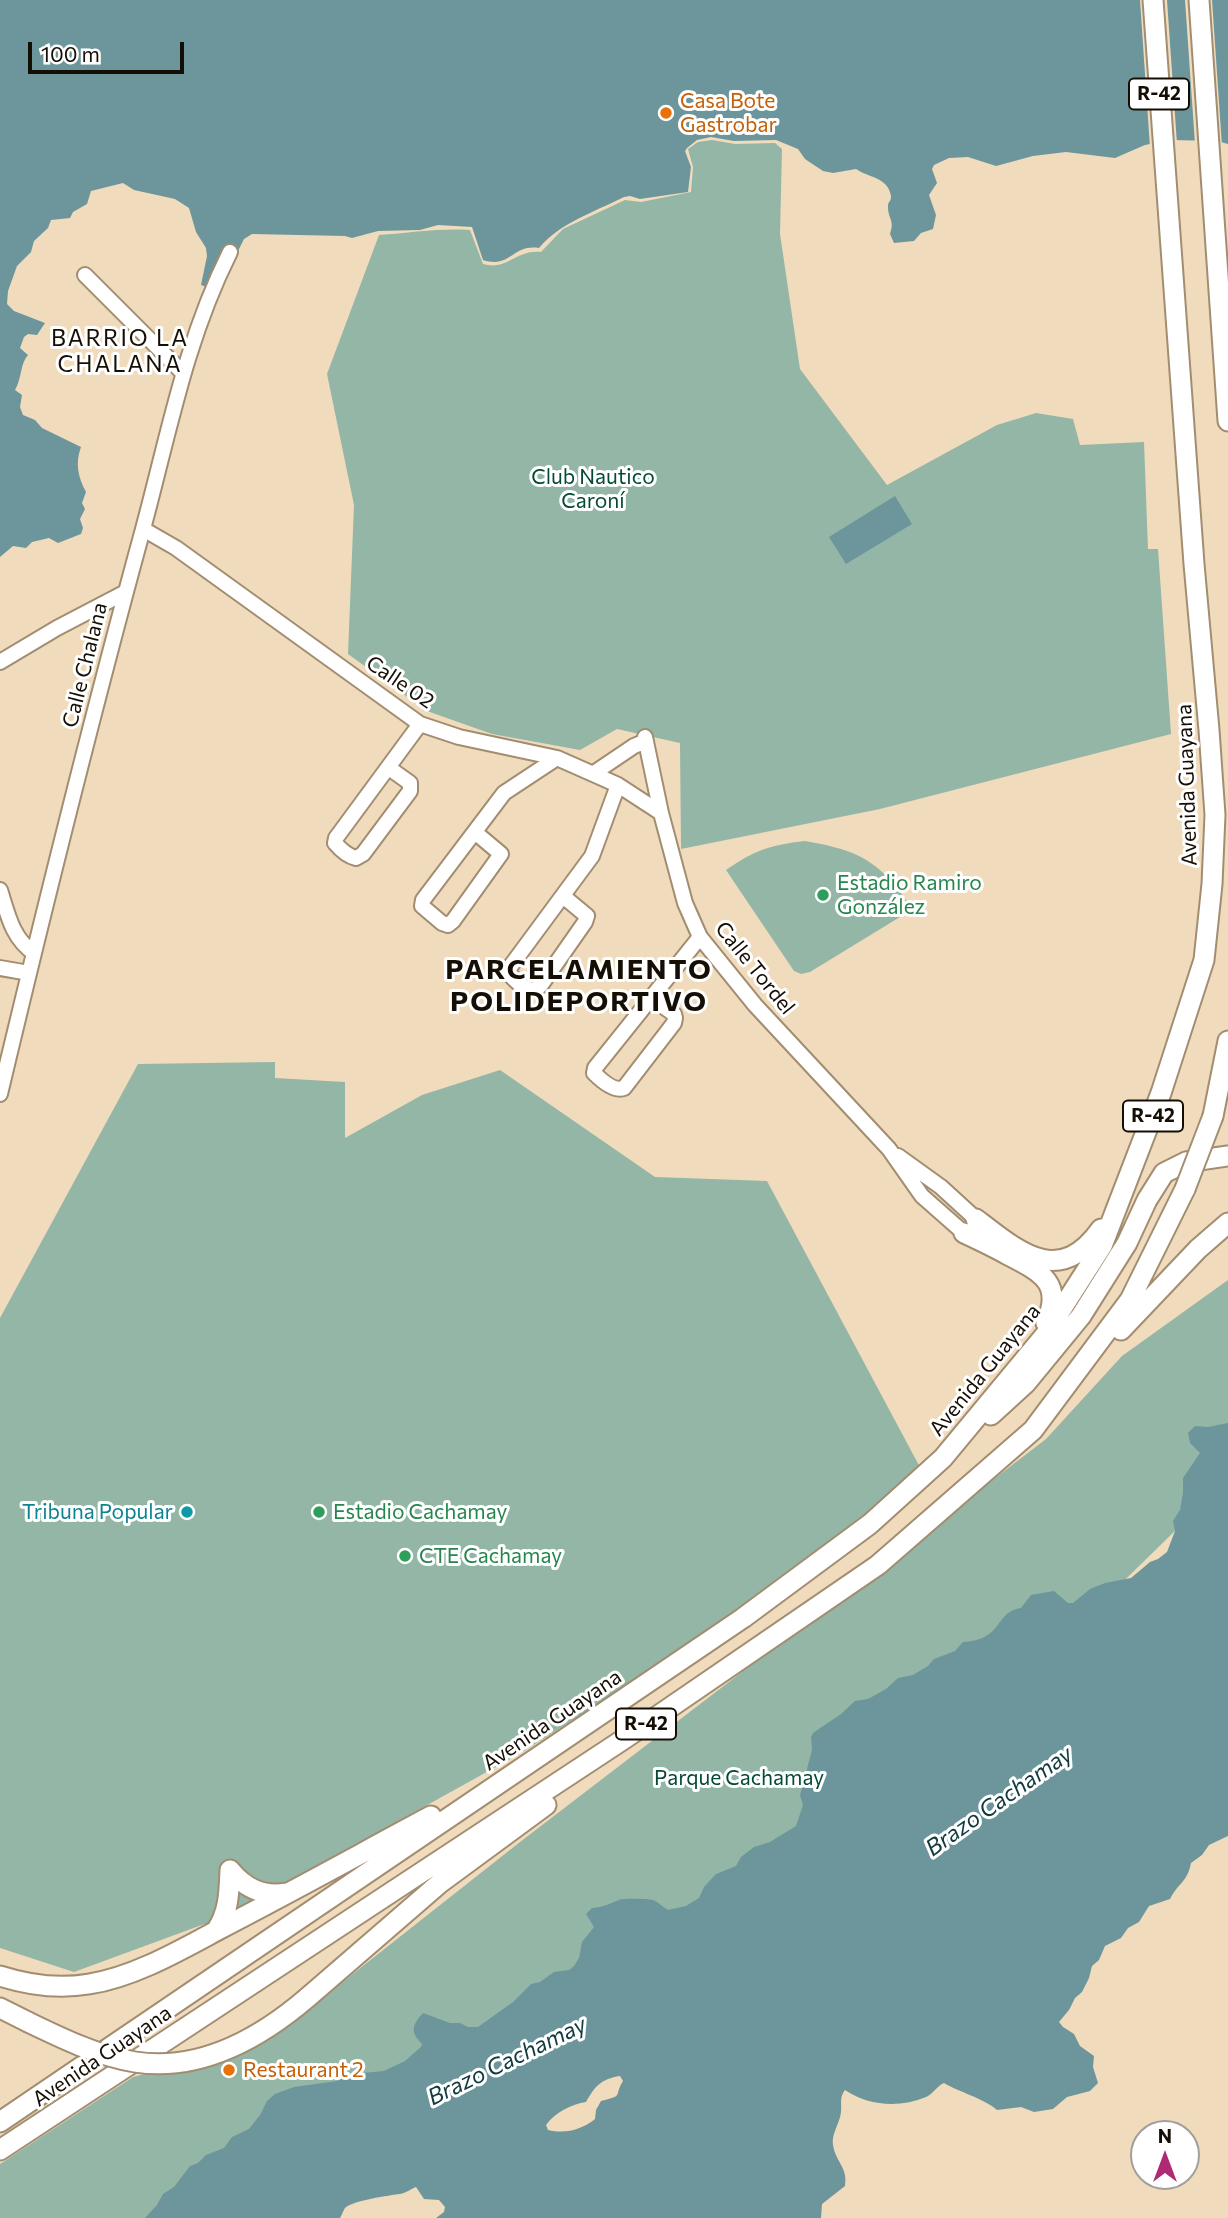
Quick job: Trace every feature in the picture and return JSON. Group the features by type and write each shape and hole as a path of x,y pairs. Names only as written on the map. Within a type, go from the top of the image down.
{"main road":[{"name":"Avenida Guayana","path":"0,2122 743,1618 870,1524 943,1458 1045,1335 1102,1246 1161,1093 1204,960 1212,884 1215,815 1153,0"},
{"name":"R-42","path":"1199,0 1228,421"},
{"name":"Avenida Guayana","path":"0,2150 624,1739 878,1565 1033,1430 1130,1300 1185,1189 1213,1116 1228,1041"},
{"path":"943,1458 1026,1383 1081,1315 1120,1254 1147,1200 1164,1174 1186,1162 1228,1156"},
{"path":"970,1226 1019,1252 1051,1260 1067,1259 1092,1241 1122,1199"},
{"path":"1033,1430 1114,1337 1198,1249 1228,1223"},
{"path":"970,1226 1039,1270 1053,1293 1053,1306 1047,1322 1021,1363"},
{"path":"0,2008 59,2037 120,2058 163,2064 199,2059 246,2041 280,2021 440,1883 583,1777 624,1739"},
{"path":"0,1976 51,1986 89,1984 116,1977 216,1931 513,1773"},
{"path":"216,1931 224,1920 228,1907 230,1870 240,1882 251,1889 277,1894 291,1892"}],"street":[{"name":"Calle Chalana","path":"0,1094 124,593 143,529 182,372 203,311 230,252"},
{"path":"85,275 182,372"},
{"name":"Calle 02","path":"143,529 176,548 420,724 458,737 557,758 618,785 661,813"},
{"path":"0,662 124,593"},
{"path":"389,768 410,783 410,791 363,854 353,857 339,848 335,843 336,838 420,724"},
{"name":"Calle Tordel","path":"594,773 646,739 661,813 685,903 700,937 755,1005 889,1149 941,1187 970,1226"},
{"path":"476,833 500,854 453,921 448,925 442,923 422,906 423,900 504,793 557,758"},
{"path":"563,897 584,911 587,916 585,922 541,985 534,990 528,989 509,973 510,967 592,856 618,785"},
{"path":"0,890 12,928 22,945 34,953"},
{"path":"650,997 676,1018 624,1088 615,1088 597,1076 594,1068 650,997 700,937"},
{"path":"0,968 29,973"}],"green space":[{"name":"Club Nautico Caroní","path":"712,140 735,144 775,143 782,149 780,234 800,369 887,485 997,425 1036,413 1073,419 1080,445 1144,442 1148,549 1158,549 1171,734 880,809 681,849 680,743 617,729 580,750 492,734 427,711 348,654 354,505 327,374 379,235 470,230 483,264 499,265 525,254 541,252 563,229 625,200 641,202 691,192 693,167 688,149 698,142"},
{"name":"Estadio Ramiro González","path":"805,841 841,849 868,861 890,880 913,909 810,972 801,974 794,971 726,870 763,849"},
{"name":"CTE Cachamay","path":"275,1062 275,1078 345,1082 345,1138 422,1095 500,1070 655,1177 767,1181 922,1471 698,1640 521,1753 229,1915 74,1972 0,1948 0,1318 138,1064"},
{"name":"Parque Cachamay","path":"1228,1280 1228,1479 1089,1615 803,1834 190,2218 0,2218 0,2164 133,2077 269,2040 520,1842 1046,1439 1122,1356"}],"water":[{"path":"0,0 1228,0 1228,144 1217,141 1171,140 1145,145 1115,158 1066,152 1033,156 996,166 968,157 949,158 934,165 932,169 937,183 929,195 936,215 933,229 921,233 914,241 894,243 890,234 892,226 888,207 891,196 882,181 856,169 833,173 823,171 805,159 798,149 776,140 734,141 711,137 697,140 685,151 691,167 688,192 640,199 624,197 567,225 539,248 523,249 500,261 483,260 472,227 438,225 420,230 378,231 352,238 252,234 244,239 218,291 201,285 206,248 196,232 189,208 175,199 134,190 123,183 91,191 87,204 73,212 70,218 51,220 48,228 34,241 31,252 17,266 8,291 7,304 14,311 45,323 37,335 28,334 24,337 20,348 28,355 15,390 22,395 20,407 23,415 35,420 42,428 81,447 78,470 86,492 82,503 85,509 80,519 83,528 81,534 58,543 49,538 32,542 26,548 13,546 0,557"},
{"path":"895,496 912,524 846,564 829,537"},
{"name":"Brazo Cachamay","path":"1228,1423 1228,1836 1209,1845 1202,1855 1191,1863 1187,1875 1170,1899 1149,1906 1139,1922 1128,1928 1121,1938 1105,1946 1099,1960 1092,1966 1082,1992 1059,2022 1074,2034 1080,2046 1094,2056 1093,2067 1098,2083 1090,2091 1067,2097 1053,2109 1034,2112 1021,2107 997,2110 986,2102 944,2083 926,2097 895,2104 874,2102 845,2090 833,2141 834,2151 845,2174 845,2186 822,2204 821,2218 436,2218 444,2212 445,2207 439,2200 424,2199 416,2187 402,2193 349,2205 340,2218 145,2218 190,2166 206,2155 224,2148 232,2137 249,2129 267,2101 275,2094 294,2087 337,2081 351,2074 384,2071 405,2061 421,2047 414,2028 423,2013 450,2023 478,2027 513,2002 531,1984 540,1982 554,1972 569,1970 579,1958 582,1942 594,1927 586,1914 592,1908 622,1899 636,1899 653,1900 668,1910 686,1906 699,1898 704,1887 716,1874 736,1866 741,1857 754,1847 770,1842 796,1826 803,1805 800,1795 812,1750 811,1737 855,1701 868,1699 886,1689 898,1678 913,1675 934,1659 955,1651 963,1642 986,1636 1006,1615 1021,1608 1031,1595 1054,1591 1068,1603 1073,1603 1090,1589 1131,1578 1150,1562 1158,1559 1167,1552 1175,1531 1173,1521 1180,1510 1183,1478 1200,1453 1190,1443 1188,1433 1195,1426 1208,1427","holes":["620,2076 623,2081 616,2096 601,2101 595,2119 590,2123 567,2131 548,2130 546,2125 558,2113 586,2102 603,2081"]}],"pier":[{"path":"1140,0 1167,0 1177,144 1150,148"},
{"path":"1185,0 1212,0 1222,146 1195,144"}],"place":[{"name":"Casa Bote Gastrobar","path":"666,113"},
{"name":"Estadio Ramiro González","path":"823,895"},
{"name":"Tribuna Popular","path":"187,1512"},
{"name":"Estadio Cachamay","path":"319,1512"},
{"name":"CTE Cachamay","path":"405,1556"},
{"name":"Restaurant 2","path":"229,2070"}],"district":[{"name":"BARRIO LA CHALANA","path":"120,351"},
{"name":"PARCELAMIENTO POLIDEPORTIVO","path":"579,986"}]}
